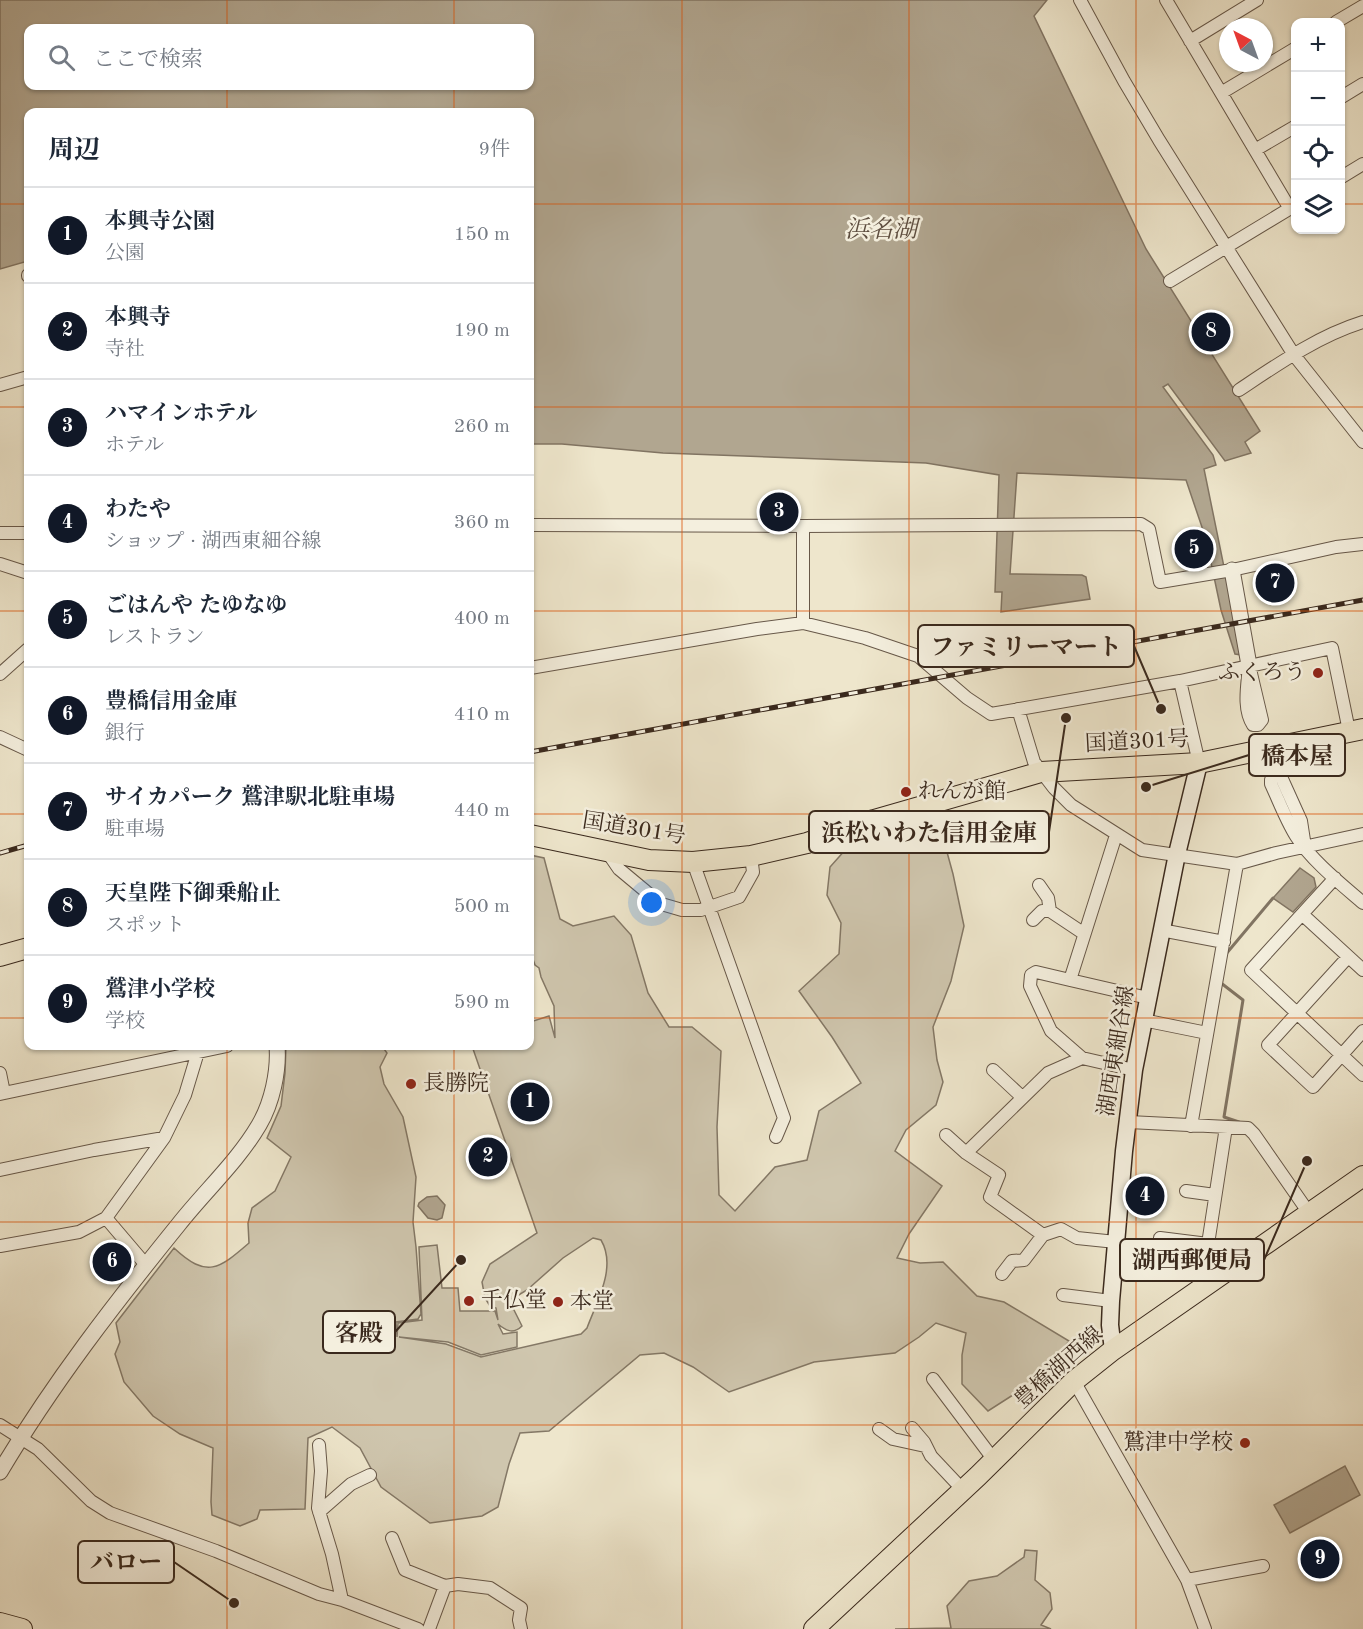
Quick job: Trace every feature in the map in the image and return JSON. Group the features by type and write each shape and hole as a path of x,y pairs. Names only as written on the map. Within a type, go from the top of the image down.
{"main road":[{"name":"国道301号","path":"534,836 649,860 693,862 751,856 807,843 874,820 1041,771 1199,763 1356,730"},
{"name":"湖西東細谷線","path":"1113,1350 1110,1326 1111,1301 1124,1151 1134,1070 1177,854 1199,763"},
{"path":"0,956 24,949"},
{"name":"豊橋湖西線","path":"814,1629 963,1490 1074,1381 1113,1350 1363,1176"},
{"path":"0,1623 22,1629"}],"street":[{"path":"1080,0 1124,81 1293,355 1363,442"},
{"path":"1166,0 1255,150 1291,204"},
{"path":"1190,41 1257,0"},
{"path":"1343,18 1363,6"},
{"path":"1221,93 1291,51"},
{"path":"1345,95 1363,84"},
{"path":"1255,150 1291,129"},
{"path":"1345,175 1363,164"},
{"path":"1170,281 1227,249 1291,208"},
{"path":"1239,390 1293,355 1343,328 1363,322"},
{"path":"0,385 24,378"},
{"path":"534,525 1141,524 1149,528 1160,582 1232,570 1336,547 1363,544"},
{"path":"803,526 803,623"},
{"path":"0,533 24,532"},
{"path":"0,564 24,572"},
{"path":"1232,570 1249,665"},
{"path":"534,667 803,623 865,638 918,656 991,714 1180,681 1332,648 1356,730"},
{"path":"0,674 24,653"},
{"path":"1180,681 1199,763"},
{"path":"1018,709 1034,762 1041,771 1071,805 1142,850 1237,864 1363,834"},
{"path":"0,736 24,748"},
{"path":"1305,847 1301,821 1282,779 1273,776 1271,784 1294,832 1305,847 1335,878 1363,903"},
{"path":"1070,980 1083,933 1116,835"},
{"path":"608,853 618,869 658,903 682,910 701,910 739,897 753,872 751,856"},
{"path":"693,862 709,908 759,1029 784,1118 776,1137"},
{"path":"1191,1126 1237,864"},
{"path":"1335,878 1251,970 1363,1075"},
{"path":"1039,885 1048,898 1050,911"},
{"path":"1033,920 1042,911 1050,911 1083,933"},
{"path":"1303,915 1363,970"},
{"path":"1161,930 1224,942"},
{"path":"1348,957 1268,1045 1312,1087 1363,1031"},
{"path":"1134,1070 1082,1058 1050,1031 1030,986 1031,975 1036,972 1148,998"},
{"path":"1143,1020 1207,1033"},
{"path":"0,1073 2,1093 208,1050"},
{"path":"0,1472 20,1437 83,1347 191,1208 245,1148 261,1122 268,1105 277,1070 277,1050"},
{"path":"0,1246 79,1232 106,1218 164,1138 185,1095 198,1052"},
{"path":"966,1153 1048,1073 1082,1058"},
{"path":"993,1070 1022,1097"},
{"path":"1129,1122 1248,1128 1309,1213"},
{"path":"1213,1280 1207,1269 1208,1244 1226,1127"},
{"path":"946,1135 966,1153 999,1175 990,1197 1043,1235"},
{"path":"0,1170 164,1138"},
{"path":"1186,1191 1215,1195"},
{"path":"106,1218 146,1265"},
{"path":"1002,1274 1012,1261 1024,1260 1043,1235 1061,1229 1077,1238 1116,1242"},
{"path":"1160,1238 1208,1244"},
{"path":"1063,1295 1111,1301"},
{"path":"933,1379 994,1460"},
{"path":"1074,1381 1187,1580 1205,1629"},
{"path":"0,1425 38,1449 91,1501 110,1513 216,1551 319,1594 342,1600 418,1629"},
{"path":"912,1428 931,1456 963,1490"},
{"path":"879,1429 894,1439 925,1446"},
{"path":"319,1445 321,1471 317,1503 342,1600"},
{"path":"319,1512 351,1484 370,1475"},
{"path":"392,1538 405,1570 445,1586 458,1584 490,1588 521,1608 520,1629"},
{"path":"1187,1580 1263,1566"},
{"path":"429,1629 445,1586"}],"shaded area":[{"path":"919,819 939,823 964,926 951,981 933,1027 937,1060 943,1082 936,1105 906,1130 895,1151 942,1186 909,1234 897,1258 920,1263 943,1262 977,1296 1004,1302 1069,1341 1041,1377 988,1411 962,1384 962,1355 966,1333 936,1323 895,1353 814,1362 729,1392 693,1367 664,1353 640,1355 549,1431 520,1433 498,1507 482,1516 430,1523 381,1487 360,1448 332,1427 308,1438 305,1509 260,1510 257,1519 240,1526 212,1515 213,1448 180,1434 153,1416 124,1382 115,1354 120,1342 116,1323 174,1248 195,1264 213,1267 229,1259 249,1243 248,1223 252,1208 275,1191 291,1157 267,1138 281,1106 286,1050 385,1050 387,1053 380,1067 384,1084 403,1117 416,1177 413,1222 421,1314 418,1319 396,1322 397,1337 398,1323 422,1320 419,1247 437,1245 442,1288 458,1288 460,1311 495,1311 498,1320 496,1308 490,1306 485,1298 482,1282 490,1264 537,1233 473,1050 534,1050 534,1021 549,1016 555,1038 554,1006 539,968 534,962 534,856 544,858 560,919 573,926 614,916 631,935 648,993 669,1027 692,1027 721,1051 717,1127 719,1195 735,1211 775,1167 807,1160 819,1111 861,1083 799,991 839,954 841,923 827,895 830,867 855,839","holes":["593,1238 601,1240 607,1261 604,1284 587,1328 581,1334 481,1357 446,1344 399,1337 448,1342 481,1355 517,1347 517,1332 503,1334 498,1324 512,1331 522,1326 514,1310 512,1299 527,1290 563,1258"]},
{"path":"1025,1550 1037,1551 1035,1580 1050,1593 1052,1609 1041,1625 1051,1629 895,1629 951,1628 947,1606 969,1581 997,1576 1024,1557"}],"water":[{"name":"浜名湖","path":"0,0 1047,0 1034,16 1146,249 1260,431 1245,442 1251,453 1225,461 1168,384 1163,387 1213,455 1216,465 1204,469 1242,655 1235,654 1221,610 1206,539 1186,480 1017,473 1010,574 1082,575 1086,577 1090,599 1001,612 1002,592 995,592 999,475 926,463 663,453 562,444 534,444 534,108 24,108 24,262 0,269"},
{"path":"1300,868 1314,878 1316,887 1293,912 1273,898"},
{"path":"437,1196 445,1205 442,1218 437,1220 428,1218 418,1206 427,1197"},
{"path":"1345,1466 1360,1495 1290,1533 1274,1505"}],"waterway":[{"path":"1226,954 1273,898"},
{"path":"1221,983 1243,1000 1224,1117 1239,1122"}],"railway":[{"path":"534,751 1363,600"},
{"path":"0,853 24,846"}],"place":[{"name":"天皇陛下御乗船止","path":"1211,332"},
{"name":"ハマインホテル","path":"779,512"},
{"name":"ごはんや たゆなゆ","path":"1194,549"},
{"name":"サイカパーク 鷲津駅北駐車場","path":"1275,583"},
{"name":"ふくろう","path":"1318,673"},
{"name":"ファミリーマート","path":"1161,709"},
{"name":"浜松いわた信用金庫","path":"1066,718"},
{"name":"橋本屋","path":"1146,787"},
{"name":"れんが館","path":"906,792"},
{"name":"長勝院","path":"411,1084"},
{"name":"本興寺公園","path":"530,1102"},
{"name":"本興寺","path":"488,1157"},
{"name":"湖西郵便局","path":"1307,1161"},
{"name":"わたや","path":"1145,1196"},
{"name":"客殿","path":"461,1260"},
{"name":"豊橋信用金庫","path":"112,1262"},
{"name":"千仏堂","path":"469,1301"},
{"name":"本堂","path":"558,1302"},
{"name":"鷲津中学校","path":"1245,1443"},
{"name":"鷲津小学校","path":"1320,1559"},
{"name":"バロー","path":"234,1603"}]}
